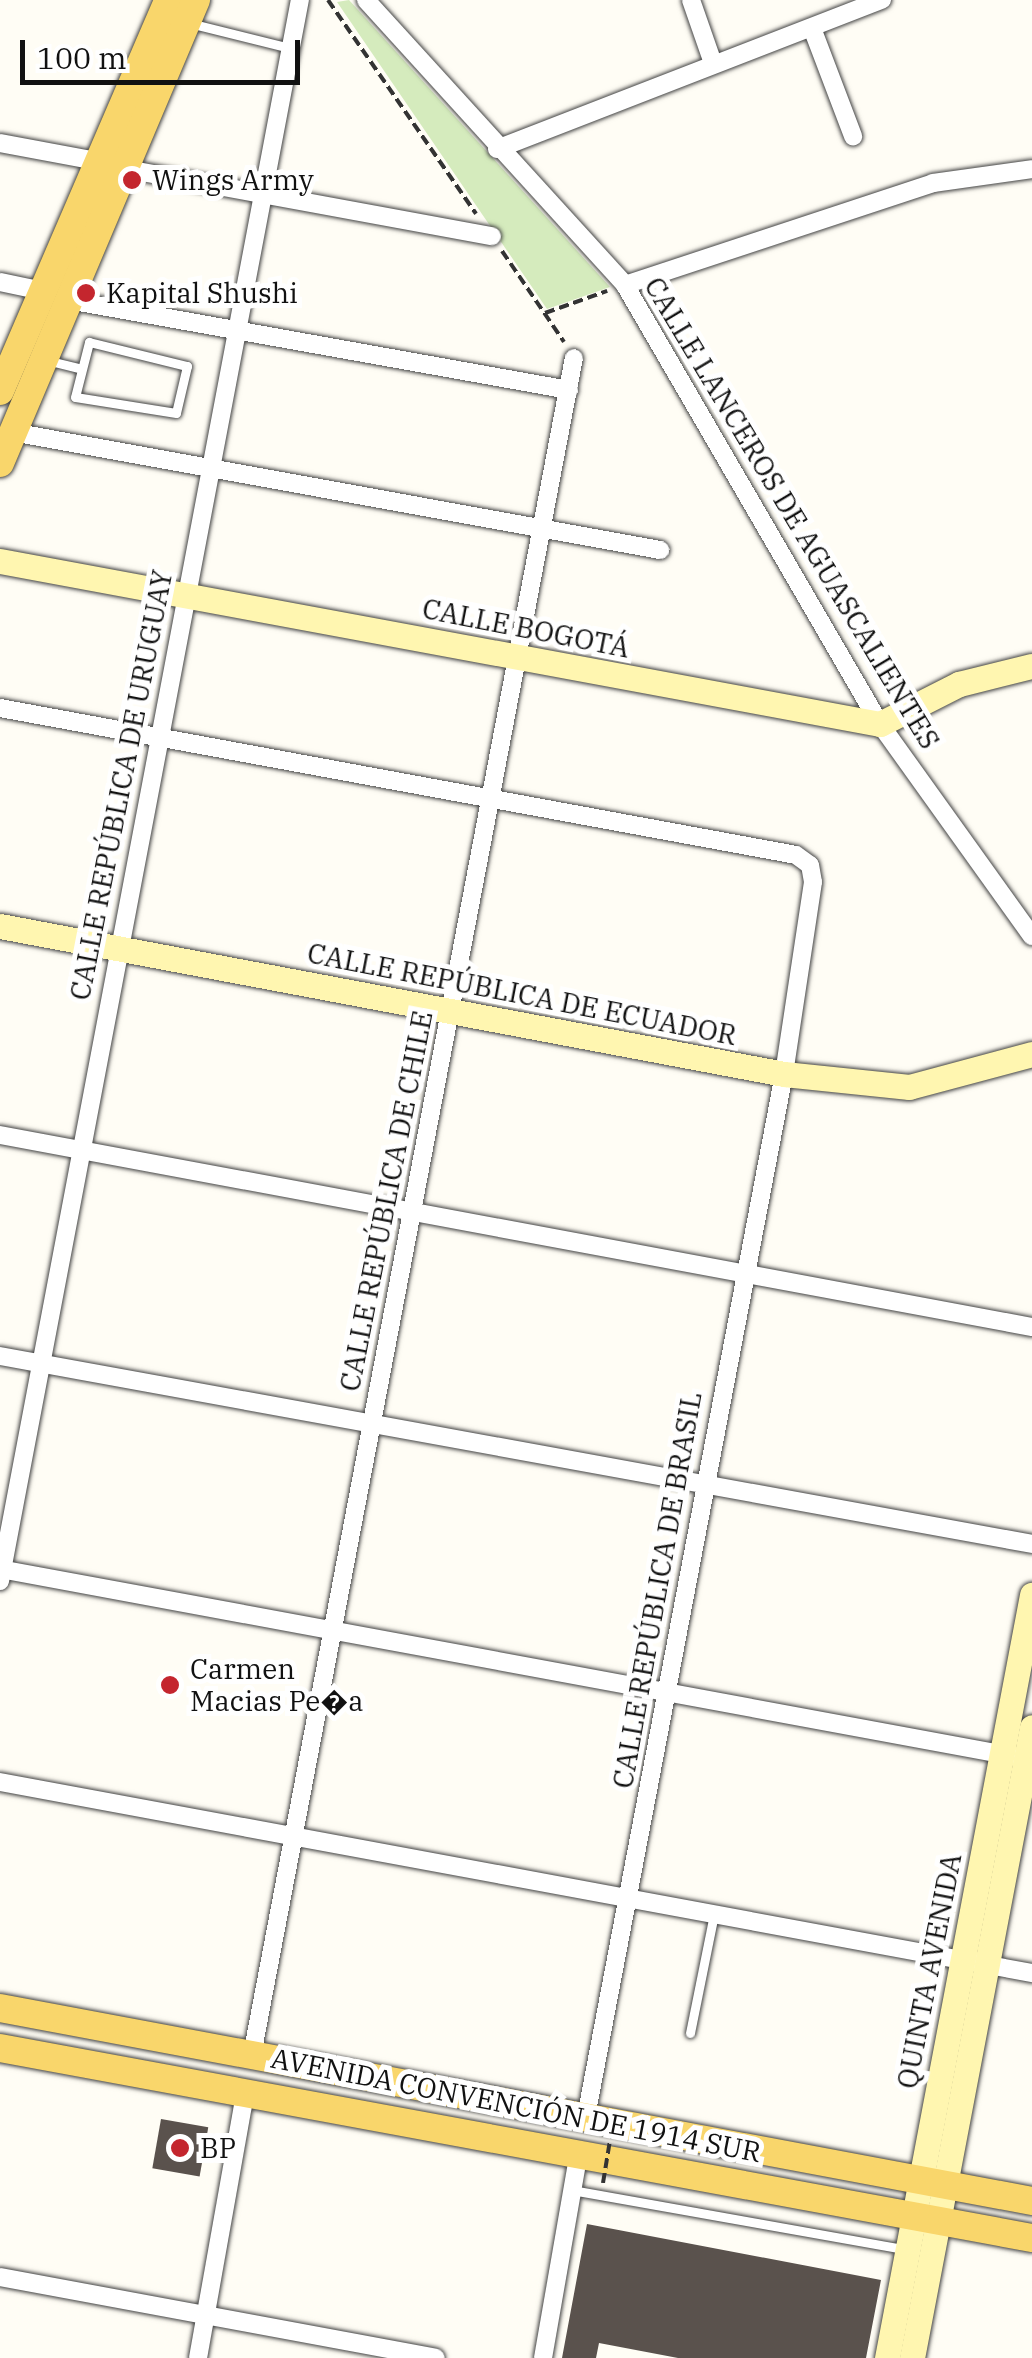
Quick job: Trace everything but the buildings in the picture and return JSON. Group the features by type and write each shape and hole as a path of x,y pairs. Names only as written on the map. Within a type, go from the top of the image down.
{"main road":[{"path":"0,463 43,359 56,296 96,161 168,0"},
{"path":"0,390 126,169 191,11"},
{"name":"AVENIDA CONVENCIÓN DE 1914 SUR","path":"0,2008 1032,2201"},
{"name":"AVENIDA CONVENCIÓN DE 1914 SUR","path":"0,2048 1032,2238"}],"street":[{"name":"CALLE REPÚBLICA DE URUGUAY","path":"1,1573 260,194 300,0"},
{"name":"CALLE LANCEROS DE AGUASCALIENTES","path":"366,0 625,285 880,724 1032,936"},
{"path":"691,0 714,63"},
{"path":"498,148 812,28 852,5 882,0"},
{"path":"812,28 853,136"},
{"path":"0,143 96,161"},
{"path":"126,169 492,236"},
{"path":"625,285 933,183 1032,169"},
{"path":"0,282 235,330 569,390"},
{"name":"CALLE REPÚBLICA DE CHILE","path":"252,2054 494,800 574,358"},
{"path":"12,432 660,550"},
{"name":"CALLE BOGOTÁ","path":"0,561 880,724"},
{"path":"880,724 958,684 1032,666"},
{"path":"0,708 494,800"},
{"name":"CALLE REPÚBLICA DE BRASIL","path":"494,800 796,855 810,865 813,882 784,1074 586,2116"},
{"name":"CALLE REPÚBLICA DE ECUADOR","path":"0,926 784,1074 909,1087 1032,1054"},
{"path":"0,1135 1032,1327"},
{"path":"0,1356 1032,1544"},
{"path":"1,1573 332,1630 1020,1758"},
{"name":"QUINTA AVENIDA","path":"1020,1758 1032,1595"},
{"name":"QUINTA AVENIDA","path":"912,2358 930,2184 974,1962 1020,1758 1032,1727"},
{"path":"0,1782 1032,1973"},
{"path":"198,2358 245,2094"},
{"path":"542,2358 578,2157"},
{"name":"QUINTA AVENIDA","path":"887,2358 906,2250 924,2219"},
{"path":"0,2277 436,2358"}],"lane":[{"path":"191,11 290,48"},
{"path":"89,342 187,366 176,413 74,397 81,369 89,342"},
{"path":"43,359 81,369"},
{"path":"690,2034 714,1914"},
{"path":"572,2190 906,2250"}],"path":[{"path":"328,0 574,358"},
{"path":"545,313 625,285"},
{"path":"603,2183 615,2110"}],"green space":[{"path":"349,0 610,287 547,309 337,2"}],"place":[{"name":"Wings Army","path":"132,180"},
{"name":"Kapital Shushi","path":"86,293"},
{"name":"Carmen Macias Pe�a","path":"170,1685"},
{"name":"BP","path":"180,2148"}]}
